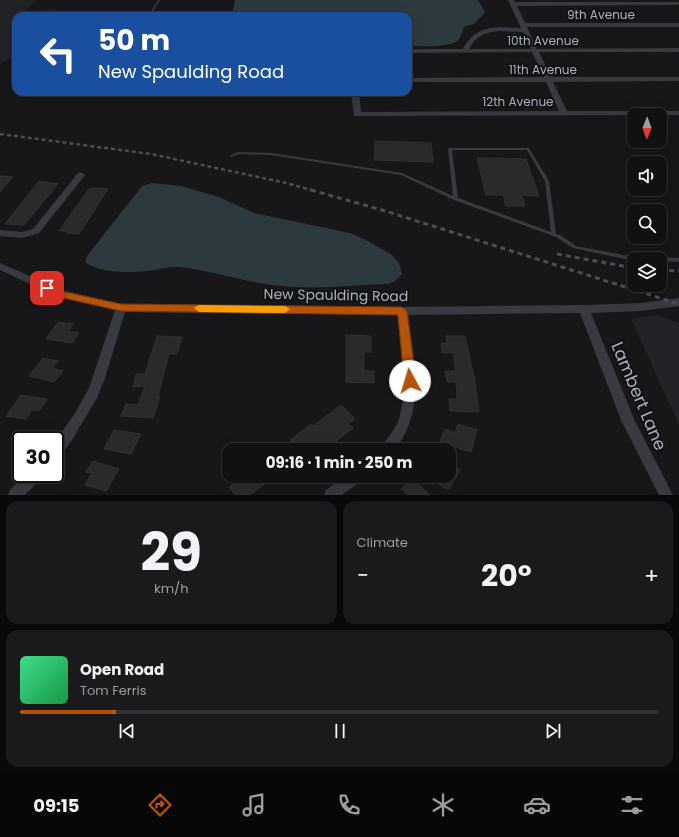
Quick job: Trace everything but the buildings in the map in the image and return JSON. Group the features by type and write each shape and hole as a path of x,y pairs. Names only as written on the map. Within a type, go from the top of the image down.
{"street":[{"path":"564,113 547,80 512,2 677,3"},
{"name":"9th Avenue","path":"465,51 470,40 478,33 489,30 524,27 679,25"},
{"name":"10th Avenue","path":"412,51 679,50"},
{"name":"11th Avenue","path":"412,80 679,79"},
{"name":"12th Avenue","path":"355,96 357,114 679,113"},
{"path":"0,233 22,235 36,231 81,175"},
{"name":"New Spaulding Road","path":"0,266 59,294 121,308 402,311 584,309 641,307 679,302"},
{"path":"64,441 89,402 121,308"},
{"name":"Lambert Lane","path":"584,309 628,420 666,495"},
{"path":"392,443 400,433 410,409 410,381 402,311"},
{"path":"15,495 27,483"},
{"path":"331,495 347,483"}],"lane":[{"path":"152,12 159,0"},
{"path":"456,199 450,149 528,149 547,181 554,235"},
{"path":"231,156 238,153 271,154 402,174 456,199 554,235 575,247 617,256 679,260"}],"shaded area":[{"path":"0,0 36,0 26,11 57,9 55,12 12,12 12,58 0,63"},
{"path":"235,0 478,0 485,12 474,24 464,27 460,38 453,43 447,45 412,46 412,12 234,12"},
{"path":"152,183 181,186 219,197 254,213 350,233 368,241 392,255 399,263 402,274 395,281 388,284 294,287 256,282 180,267 140,272 124,272 98,268 85,262 87,256 142,186"},
{"path":"656,315 679,323 679,425 631,319"}],"railway":[{"path":"0,134 151,154 286,183 315,191"},
{"path":"311,190 382,210 679,304"},
{"path":"557,254 627,267"},
{"path":"667,270 679,271"}],"slow traffic":[{"path":"199,308 285,309"}],"route":[{"path":"47,288 59,294 121,308 402,311 410,381"}]}
